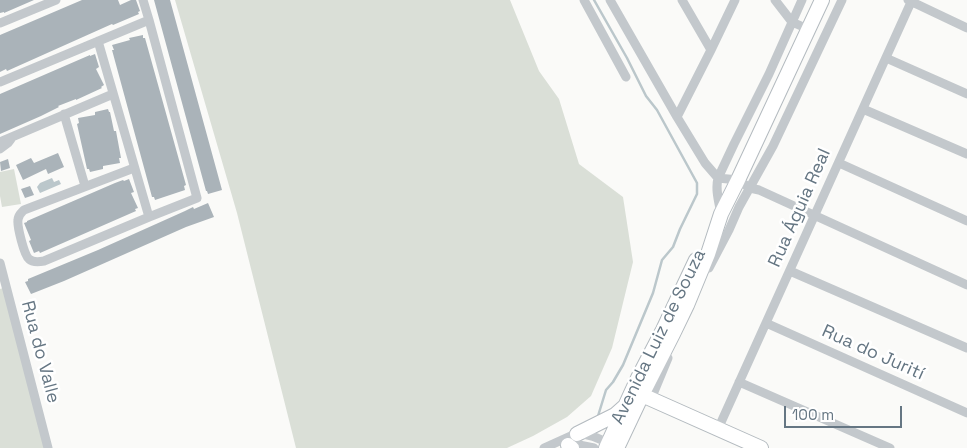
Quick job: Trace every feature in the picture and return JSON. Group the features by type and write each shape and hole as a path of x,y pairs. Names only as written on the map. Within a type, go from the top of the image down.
{"main road":[{"name":"Avenida Luiz de Souza","path":"612,447 646,397 687,304 721,214 822,0"},
{"name":"Avenida Luiz de Souza","path":"612,447 626,405 638,378 663,330 707,236 716,228"},
{"path":"646,397 761,448"},
{"path":"577,434 615,416 626,405"}],"street":[{"path":"0,23 56,0"},
{"path":"134,168 24,210 19,214 18,224 29,260 44,261 196,198 143,0"},
{"path":"584,0 626,77"},
{"path":"610,0 677,117 705,163 718,178 738,180 750,188 759,190 815,215 967,285"},
{"path":"682,0 711,50"},
{"path":"677,117 735,0"},
{"path":"775,0 792,22 808,29"},
{"name":"Avenida Luiz de Souza","path":"721,214 716,183 769,74 802,0"},
{"path":"646,397 709,267 777,138 842,0"},
{"path":"911,1 967,28"},
{"name":"Rua Águia Real","path":"718,429 911,1"},
{"path":"0,82 149,20"},
{"path":"98,41 149,217"},
{"path":"886,58 967,94"},
{"path":"0,142 113,94"},
{"path":"863,109 967,154"},
{"path":"64,114 85,186"},
{"path":"0,149 13,137"},
{"path":"839,163 967,221"},
{"name":"Rua do Valle","path":"0,263 48,448"},
{"path":"790,270 967,348"},
{"name":"Rua do Jurití","path":"766,322 967,413"},
{"path":"739,382 890,448"},
{"path":"544,448 577,434 588,434 612,447"},
{"path":"552,448 584,445 594,448"}],"shaded area":[{"path":"175,0 510,0 539,71 559,99 579,164 623,197 633,262 612,348 591,396 567,417 507,448 296,448 237,213"},
{"path":"14,169 21,204 2,207 0,172"},
{"path":"52,178 54,182 59,180 61,184 40,193 37,187 40,183"},
{"path":"6,287 47,448 0,448 0,289"}],"building":[{"path":"0,0 34,0 0,13"},
{"path":"82,0 118,0 120,5 136,0 140,11 138,12 139,14 112,24 7,71 6,69 0,72 0,35"},
{"path":"154,0 170,0 222,190 208,194 206,191"},
{"path":"143,35 186,185 184,186 185,190 155,200 152,197 112,50 114,50 112,45"},
{"path":"95,54 99,67 96,69 104,85 102,88 58,106 41,116 0,134 0,94"},
{"path":"108,109 114,131 116,131 121,158 119,158 120,163 103,166 103,169 90,172 87,169 77,124 79,123 78,118 95,115 95,112"},
{"path":"58,153 64,167 48,174 46,169 23,180 16,165 31,158 34,163"},
{"path":"8,159 10,168 1,171 0,162"},
{"path":"129,179 134,192 131,193 138,208 135,209 136,211 40,253 39,251 34,253 24,223 115,183"},
{"path":"30,186 34,195 25,198 21,189"},
{"path":"208,203 214,217 186,227 31,294 25,282 28,279 193,207 194,209"}],"waterway":[{"path":"594,0 646,96 657,110 697,183 697,194 673,247 662,260 653,293 623,365 606,390 598,416"}]}
